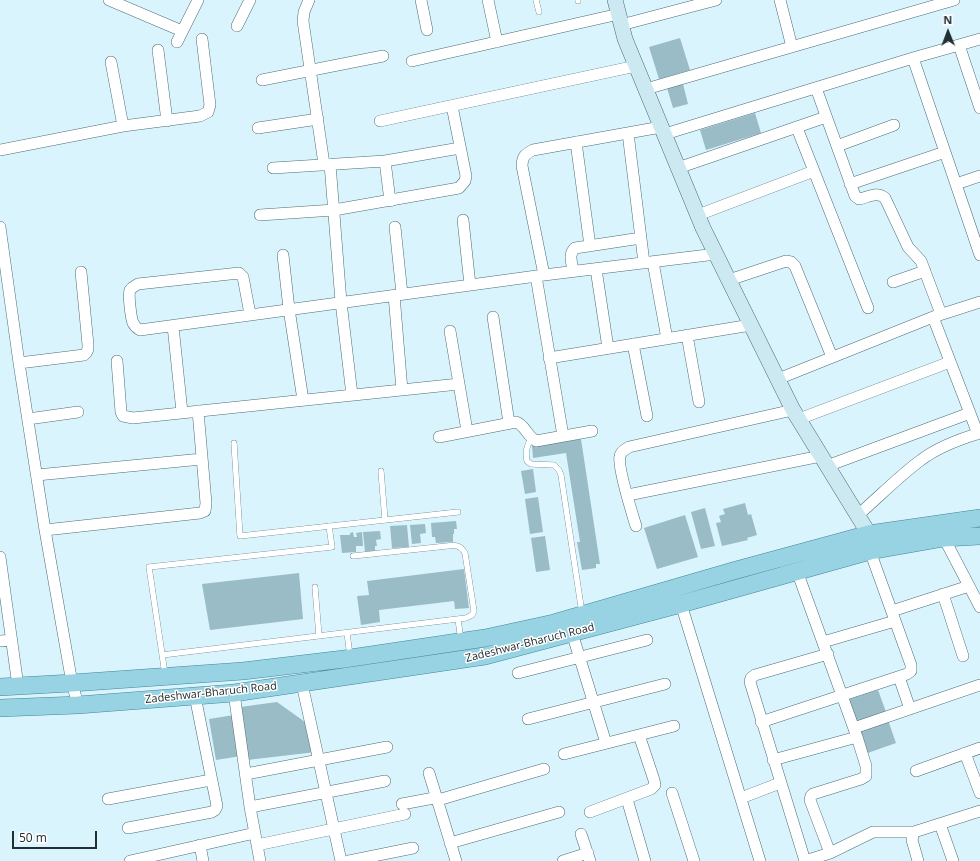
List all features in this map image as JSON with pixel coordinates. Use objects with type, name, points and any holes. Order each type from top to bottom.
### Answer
[{"type":"main road","points":[[619,13],[625,39],[678,168],[716,254],[796,415],[869,534],[873,550]]},
{"type":"main road","name":"Zadeshwar-Bharuch Road","points":[[0,687],[72,684],[243,670],[350,658],[485,638],[554,623],[726,573],[869,534],[980,518]]},
{"type":"main road","name":"Zadeshwar-Bharuch Road","points":[[0,708],[78,705],[234,693],[485,656],[681,604],[873,550],[944,538],[980,536]]},
{"type":"street","points":[[109,0],[130,4],[182,31]]},
{"type":"street","points":[[177,42],[198,0]]},
{"type":"street","points":[[237,26],[250,0]]},
{"type":"street","points":[[309,0],[304,12],[303,21],[334,210],[340,302],[352,395]]},
{"type":"street","points":[[421,0],[428,30]]},
{"type":"street","points":[[488,0],[497,42]]},
{"type":"street","points":[[412,61],[619,13],[714,0]]},
{"type":"street","points":[[780,0],[792,47]]},
{"type":"street","points":[[646,89],[954,0]]},
{"type":"street","points":[[0,150],[123,126],[200,116],[208,112],[210,105],[202,39]]},
{"type":"street","points":[[563,436],[549,358],[540,275],[522,166],[522,160],[525,154],[533,150],[628,133],[663,131],[816,88],[980,39]]},
{"type":"street","points":[[959,45],[980,108]]},
{"type":"street","points":[[158,50],[167,121]]},
{"type":"street","points":[[262,80],[383,56]]},
{"type":"street","points":[[914,58],[980,255]]},
{"type":"street","points":[[111,62],[123,126]]},
{"type":"street","points":[[380,121],[636,66]]},
{"type":"street","points":[[816,88],[855,196],[859,199],[881,194],[885,198],[908,247],[921,260],[950,362],[979,433],[963,438],[921,459],[858,515]]},
{"type":"street","points":[[260,215],[334,210],[460,188],[463,185],[466,176],[452,106]]},
{"type":"street","points":[[678,168],[826,117]]},
{"type":"street","points":[[258,128],[318,119]]},
{"type":"street","points":[[837,146],[894,125]]},
{"type":"street","points":[[797,128],[868,308]]},
{"type":"street","points":[[628,133],[641,238],[667,338]]},
{"type":"street","points":[[576,142],[590,246]]},
{"type":"street","points":[[273,168],[385,161],[460,148]]},
{"type":"street","points":[[850,184],[945,152]]},
{"type":"street","points":[[385,161],[390,201]]},
{"type":"street","points":[[698,215],[814,171]]},
{"type":"street","points":[[956,184],[980,176]]},
{"type":"street","points":[[463,220],[470,285]]},
{"type":"street","points":[[0,227],[45,530],[72,684],[78,705]]},
{"type":"street","points":[[395,227],[402,390]]},
{"type":"street","points":[[573,271],[571,256],[572,251],[575,248],[641,238]]},
{"type":"street","points":[[250,314],[243,277],[239,273],[138,284],[133,286],[130,290],[133,323],[136,328],[140,330],[540,275],[716,254]]},
{"type":"street","points":[[283,255],[289,309],[303,400]]},
{"type":"street","points":[[729,280],[786,261],[791,262],[795,266],[832,357]]},
{"type":"street","points":[[596,269],[608,348]]},
{"type":"street","points":[[893,282],[925,271]]},
{"type":"street","points":[[19,363],[84,356],[87,354],[88,344],[81,272]]},
{"type":"street","points":[[778,379],[937,316],[980,302]]},
{"type":"street","points":[[492,317],[509,423]]},
{"type":"street","points":[[549,358],[751,324]]},
{"type":"street","points":[[173,326],[182,412]]},
{"type":"street","points":[[450,331],[467,431]]},
{"type":"street","points":[[688,335],[700,402]]},
{"type":"street","points":[[633,344],[647,416]]},
{"type":"street","points":[[117,361],[121,412],[123,416],[133,418],[458,384]]},
{"type":"street","points":[[636,526],[619,457],[621,452],[628,447],[796,415],[950,362]]},
{"type":"street","points":[[45,530],[200,513],[204,511],[206,503],[198,411]]},
{"type":"street","points":[[28,419],[78,412]]},
{"type":"street","points":[[628,495],[824,461],[970,413]]},
{"type":"street","points":[[439,437],[516,422],[519,423],[531,438],[536,441],[592,431]]},
{"type":"street","points":[[37,475],[202,459]]},
{"type":"street","points":[[944,538],[973,589],[980,607]]},
{"type":"street","points":[[761,722],[907,674],[911,671],[911,665],[893,616],[873,550]]},
{"type":"street","points":[[0,557],[2,588],[12,640],[18,686]]},
{"type":"street","points":[[797,571],[856,732],[866,766],[866,776],[862,779],[813,794],[811,796],[810,800],[830,853]]},
{"type":"street","points":[[823,642],[893,616],[943,594],[973,589]]},
{"type":"street","points":[[943,594],[964,656]]},
{"type":"street","points":[[681,604],[760,861]]},
{"type":"street","points":[[572,633],[606,743]]},
{"type":"street","points":[[0,641],[12,640]]},
{"type":"street","points":[[518,673],[647,640]]},
{"type":"street","points":[[828,654],[755,675],[751,678],[750,682],[780,783],[810,860],[830,853],[873,832],[914,832],[980,810]]},
{"type":"street","points":[[898,676],[910,709]]},
{"type":"street","points":[[302,684],[341,861]]},
{"type":"street","points":[[528,720],[665,684]]},
{"type":"street","points":[[773,760],[856,732],[910,709],[980,685]]},
{"type":"street","points":[[234,693],[250,807],[260,861]]},
{"type":"street","points":[[128,828],[212,812],[215,810],[217,806],[196,696]]},
{"type":"street","points":[[564,754],[674,726]]},
{"type":"street","points":[[590,812],[627,799],[651,789],[655,785],[639,735]]},
{"type":"street","points":[[246,774],[388,747]]},
{"type":"street","points":[[916,771],[980,748]]},
{"type":"street","points":[[965,753],[980,793]]},
{"type":"street","points":[[257,845],[334,829],[404,809],[434,798],[438,800],[544,769]]},
{"type":"street","points":[[429,772],[456,861]]},
{"type":"street","points":[[108,799],[211,780]]},
{"type":"street","points":[[250,807],[326,794],[385,781]]},
{"type":"street","points":[[741,798],[780,783]]},
{"type":"street","points":[[672,793],[694,861]]},
{"type":"street","points":[[627,799],[645,861]]},
{"type":"street","points":[[450,843],[559,812]]},
{"type":"street","points":[[940,824],[953,861]]},
{"type":"street","points":[[914,832],[912,840],[918,861]]},
{"type":"street","points":[[130,861],[143,860],[200,845],[255,833]]},
{"type":"street","points":[[564,861],[589,857],[581,834]]},
{"type":"street","points":[[200,845],[203,861]]},
{"type":"street","points":[[349,861],[413,848]]},
{"type":"lane","points":[[536,0],[539,12]]},
{"type":"lane","points":[[531,438],[527,448],[527,461],[532,464],[554,465],[559,470],[561,475],[583,615]]},
{"type":"lane","points":[[234,443],[240,536],[458,512]]},
{"type":"lane","points":[[381,471],[385,520]]},
{"type":"lane","points":[[165,677],[149,568],[332,547],[329,526]]},
{"type":"lane","points":[[162,656],[466,618],[472,615],[474,610],[465,553],[459,546],[353,556]]},
{"type":"lane","points":[[315,587],[318,636]]},
{"type":"lane","points":[[458,619],[461,642]]},
{"type":"lane","points":[[347,633],[350,658]]},
{"type":"building","points":[[680,38],[690,70],[659,79],[649,47]]},
{"type":"building","points":[[683,84],[688,104],[673,108],[667,88]]},
{"type":"building","points":[[755,113],[761,133],[706,150],[700,130]]},
{"type":"building","points":[[581,439],[600,564],[596,564],[596,568],[582,570],[577,542],[580,542],[566,453],[533,458],[532,446]]},
{"type":"building","points":[[533,469],[536,492],[525,494],[521,471]]},
{"type":"building","points":[[538,497],[543,532],[530,534],[525,499]]},
{"type":"building","points":[[745,503],[748,515],[751,514],[757,535],[747,538],[748,540],[722,546],[716,523],[721,522],[719,516],[725,514],[723,509]]},
{"type":"building","points":[[705,508],[715,546],[701,549],[691,512]]},
{"type":"building","points":[[685,515],[698,557],[657,569],[644,528]]},
{"type":"building","points":[[456,521],[457,529],[454,529],[453,542],[436,543],[435,537],[432,537],[431,523]]},
{"type":"building","points":[[425,524],[426,533],[420,534],[421,543],[412,544],[410,525]]},
{"type":"building","points":[[407,525],[409,547],[392,548],[390,526]]},
{"type":"building","points":[[380,531],[381,539],[376,540],[377,546],[375,546],[375,551],[365,552],[363,532]]},
{"type":"building","points":[[353,532],[354,537],[357,537],[356,533],[362,532],[363,546],[356,546],[356,552],[342,553],[340,535],[350,535],[350,533]]},
{"type":"building","points":[[545,536],[550,570],[536,572],[531,538]]},
{"type":"building","points":[[464,569],[469,608],[455,609],[454,601],[379,610],[380,622],[361,625],[357,596],[369,595],[367,581]]},
{"type":"building","points":[[299,573],[303,619],[210,630],[202,584]]},
{"type":"building","points":[[878,690],[886,712],[855,723],[847,700]]},
{"type":"building","points":[[277,702],[305,722],[316,752],[247,760],[240,707]]},
{"type":"building","points":[[234,715],[241,756],[216,760],[209,719]]},
{"type":"building","points":[[888,720],[896,743],[865,754],[857,731]]}]
